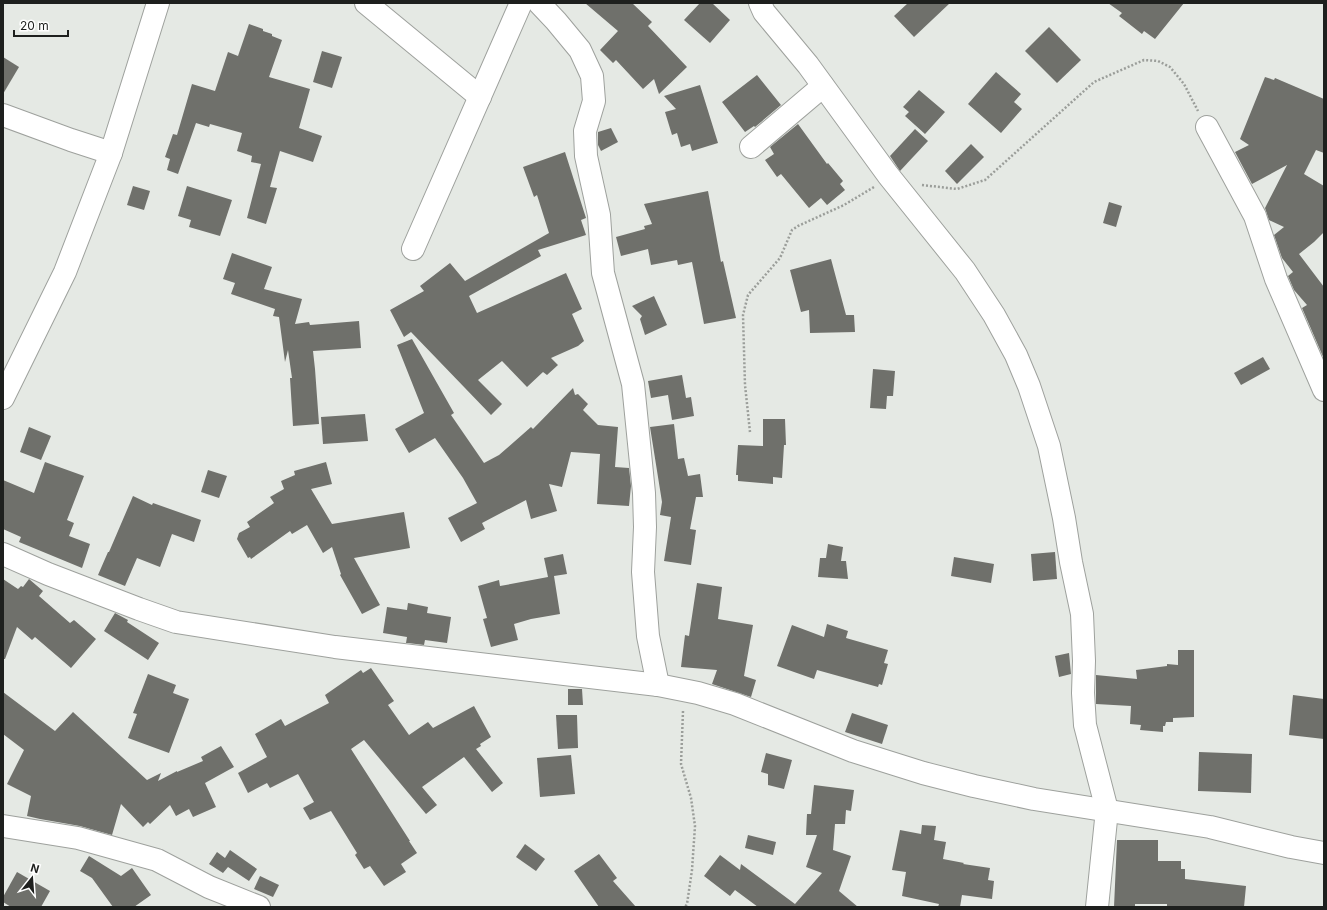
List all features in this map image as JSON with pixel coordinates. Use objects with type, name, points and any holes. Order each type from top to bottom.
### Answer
[{"type":"street","points":[[4,396],[65,272],[111,153],[158,3]]},
{"type":"street","points":[[366,3],[480,97]]},
{"type":"street","points":[[413,249],[522,3]]},
{"type":"street","points":[[539,3],[580,50],[592,76],[594,101],[585,131],[586,156],[599,215],[603,273],[633,384],[644,500],[645,527],[643,572],[648,636],[658,685]]},
{"type":"street","points":[[760,3],[764,12],[824,86],[891,179],[965,271],[994,315],[1016,355],[1029,386],[1049,446],[1082,614],[1084,661],[1083,693],[1086,725],[1107,810],[1097,907]]},
{"type":"street","points":[[751,147],[824,86]]},
{"type":"street","points":[[3,115],[111,153]]},
{"type":"street","points":[[1207,127],[1255,216],[1276,279],[1324,390]]},
{"type":"street","points":[[3,554],[48,574],[176,622],[335,647],[658,685],[683,690],[735,704],[853,751],[923,773],[974,786],[1034,799],[1210,827],[1291,847],[1324,853]]},
{"type":"street","points":[[3,826],[78,838],[157,860],[209,887],[259,907]]},
{"type":"path","points":[[750,432],[745,385],[743,315],[748,295],[780,258],[792,230],[844,205],[891,179],[957,189],[985,180],[1094,82],[1144,60],[1158,61],[1170,67],[1184,84],[1207,127]]},
{"type":"path","points":[[683,690],[681,764],[691,798],[695,826],[692,870],[687,904],[685,907]]},
{"type":"building","points":[[585,3],[632,3],[652,22],[648,26],[687,67],[659,94],[654,79],[643,89],[616,60],[613,63],[600,50],[618,31]]},
{"type":"building","points":[[700,3],[712,3],[730,20],[710,43],[684,20]]},
{"type":"building","points":[[908,3],[950,3],[914,37],[894,16]]},
{"type":"building","points":[[1108,3],[1184,3],[1155,39],[1144,31],[1142,34],[1119,16],[1122,13]]},
{"type":"building","points":[[249,24],[263,29],[263,31],[282,40],[269,77],[310,89],[299,128],[322,136],[313,162],[280,151],[270,187],[277,188],[266,224],[247,218],[261,164],[251,162],[252,156],[237,151],[242,133],[210,124],[209,127],[196,123],[178,174],[167,170],[170,159],[165,157],[173,134],[177,135],[192,84],[215,91],[228,52],[238,56]]},
{"type":"building","points":[[1049,27],[1081,60],[1057,83],[1025,51]]},
{"type":"building","points":[[322,51],[342,57],[332,88],[313,82]]},
{"type":"building","points":[[3,57],[19,67],[3,94]]},
{"type":"building","points":[[996,72],[1021,94],[1014,102],[1022,109],[1001,133],[968,104]]},
{"type":"building","points":[[757,75],[781,105],[755,127],[754,126],[745,132],[722,102]]},
{"type":"building","points":[[1265,77],[1274,80],[1275,78],[1324,99],[1324,153],[1316,150],[1304,174],[1324,186],[1324,232],[1299,254],[1324,287],[1324,359],[1302,308],[1307,305],[1294,290],[1288,276],[1293,272],[1282,258],[1274,235],[1284,227],[1269,220],[1265,208],[1287,165],[1252,184],[1235,152],[1249,145],[1240,139]]},
{"type":"building","points":[[700,85],[718,143],[692,151],[690,144],[681,147],[677,133],[672,135],[665,112],[676,109],[664,96]]},
{"type":"building","points":[[919,90],[945,112],[925,134],[905,116],[909,112],[903,107]]},
{"type":"building","points":[[798,124],[827,164],[828,163],[843,181],[840,184],[845,190],[827,205],[821,198],[809,208],[781,174],[777,177],[765,160],[774,154],[770,147]]},
{"type":"building","points":[[611,128],[618,142],[601,151],[598,145],[598,132]]},
{"type":"building","points":[[915,129],[928,141],[900,171],[890,156]]},
{"type":"building","points":[[971,144],[984,157],[957,184],[945,171]]},
{"type":"building","points":[[565,152],[586,218],[581,220],[586,235],[538,250],[541,256],[469,296],[477,313],[566,273],[582,309],[572,314],[584,341],[578,346],[551,358],[558,365],[547,375],[543,372],[527,387],[502,361],[478,380],[502,404],[491,415],[411,332],[404,337],[390,310],[424,291],[420,286],[450,263],[465,281],[549,233],[537,195],[534,197],[523,167]]},
{"type":"building","points":[[133,186],[150,191],[144,210],[127,205]]},
{"type":"building","points":[[187,186],[232,200],[220,236],[189,227],[191,220],[178,216]]},
{"type":"building","points":[[708,191],[721,262],[723,261],[736,318],[704,324],[692,262],[678,265],[677,260],[651,265],[648,249],[621,256],[616,237],[645,229],[644,226],[652,224],[644,204]]},
{"type":"building","points":[[1109,202],[1122,206],[1116,227],[1103,223]]},
{"type":"building","points":[[232,253],[272,267],[264,289],[302,299],[295,324],[309,322],[310,325],[359,321],[361,348],[313,351],[319,424],[293,426],[290,378],[292,378],[288,350],[285,362],[279,317],[273,316],[275,309],[231,294],[235,283],[223,279]]},
{"type":"building","points":[[831,259],[846,315],[854,315],[855,332],[810,333],[809,310],[801,312],[790,270]]},
{"type":"building","points":[[654,296],[667,325],[645,335],[640,319],[642,316],[632,306]]},
{"type":"building","points":[[412,339],[454,413],[451,415],[484,463],[499,455],[531,427],[533,429],[573,388],[575,395],[578,394],[588,404],[583,410],[598,425],[618,427],[615,467],[629,468],[631,486],[629,506],[597,504],[600,454],[571,452],[562,487],[549,484],[557,511],[531,519],[526,500],[482,523],[485,529],[461,542],[448,518],[477,503],[463,478],[435,438],[409,453],[395,429],[424,413],[397,345]]},
{"type":"building","points":[[1263,357],[1270,369],[1241,385],[1234,373]]},
{"type":"building","points":[[873,369],[895,371],[893,396],[887,396],[886,409],[870,408]]},
{"type":"building","points":[[682,375],[686,398],[691,397],[694,416],[672,420],[668,395],[651,398],[648,381]]},
{"type":"building","points":[[365,414],[368,441],[323,444],[321,417]]},
{"type":"building","points":[[763,419],[785,419],[786,445],[784,445],[782,478],[773,477],[773,484],[738,481],[738,475],[736,475],[738,445],[763,446]]},
{"type":"building","points":[[674,424],[678,459],[684,458],[688,476],[700,474],[703,497],[696,497],[690,529],[696,530],[691,565],[664,561],[671,517],[660,515],[662,502],[650,427]]},
{"type":"building","points":[[29,427],[51,436],[41,460],[20,452]]},
{"type":"building","points":[[45,462],[84,476],[67,520],[74,523],[69,536],[90,544],[82,568],[19,542],[21,537],[3,529],[3,480],[34,493]]},
{"type":"building","points":[[326,462],[332,484],[311,489],[332,524],[404,512],[410,548],[354,558],[380,605],[362,614],[340,575],[341,574],[332,547],[323,553],[307,525],[292,534],[290,531],[251,559],[250,557],[248,558],[237,539],[239,533],[250,527],[247,522],[274,503],[270,497],[284,489],[281,481],[295,475],[294,471]]},
{"type":"building","points":[[208,470],[227,476],[219,498],[201,492]]},
{"type":"building","points":[[133,496],[152,505],[153,503],[201,520],[194,542],[172,534],[160,567],[137,558],[125,586],[98,575]]},
{"type":"building","points":[[828,544],[843,547],[841,561],[846,561],[848,579],[818,577],[820,558],[826,558]]},
{"type":"building","points":[[1055,552],[1057,579],[1033,581],[1031,554]]},
{"type":"building","points":[[563,554],[567,574],[554,576],[560,614],[531,619],[514,624],[518,640],[491,647],[483,619],[487,618],[478,586],[499,580],[500,586],[548,577],[544,558]]},
{"type":"building","points":[[954,557],[994,564],[991,583],[951,576]]},
{"type":"building","points":[[3,579],[18,589],[21,586],[23,587],[29,579],[43,591],[39,596],[70,623],[74,620],[96,639],[71,668],[35,637],[32,640],[17,627],[5,659],[3,659]]},
{"type":"building","points":[[697,583],[722,587],[718,619],[753,625],[744,676],[756,680],[751,697],[712,684],[717,670],[681,667],[685,635],[689,636]]},
{"type":"building","points":[[408,603],[428,607],[427,613],[451,617],[447,643],[425,640],[424,645],[406,643],[407,637],[383,633],[387,607],[407,610]]},
{"type":"building","points":[[115,613],[128,620],[127,622],[159,643],[148,660],[104,631]]},
{"type":"building","points":[[827,624],[848,631],[846,638],[888,650],[884,663],[888,664],[882,685],[879,684],[878,687],[817,670],[814,679],[777,666],[792,625],[824,637]]},
{"type":"building","points":[[1178,650],[1194,650],[1194,717],[1173,718],[1173,722],[1166,722],[1165,726],[1163,726],[1163,732],[1140,730],[1141,725],[1130,724],[1131,706],[1096,704],[1096,675],[1137,679],[1136,670],[1167,666],[1167,664],[1178,665]]},
{"type":"building","points":[[1069,653],[1071,674],[1059,677],[1055,656]]},
{"type":"building","points":[[371,668],[394,701],[388,705],[409,735],[428,722],[433,728],[474,706],[491,737],[480,744],[481,746],[476,749],[503,783],[492,792],[464,757],[422,787],[437,805],[426,814],[364,740],[351,749],[417,853],[401,864],[406,872],[384,886],[370,866],[364,869],[355,855],[357,853],[331,811],[310,820],[303,808],[314,802],[298,774],[270,788],[267,783],[248,793],[238,773],[267,757],[255,734],[281,719],[285,726],[329,703],[325,695],[361,670],[363,673]]},
{"type":"building","points":[[148,674],[176,685],[173,693],[189,699],[169,753],[128,738],[137,714],[133,713]]},
{"type":"building","points":[[568,689],[582,689],[583,705],[568,705]]},
{"type":"building","points":[[3,692],[55,731],[73,712],[147,780],[161,773],[158,781],[177,771],[203,761],[201,757],[221,746],[234,767],[205,783],[216,807],[193,817],[189,809],[176,816],[170,805],[150,824],[148,822],[143,827],[121,804],[112,835],[80,826],[27,816],[31,796],[7,784],[24,750],[3,734]]},
{"type":"building","points":[[1293,695],[1324,699],[1324,739],[1289,735]]},
{"type":"building","points":[[852,713],[888,725],[882,744],[845,732]]},
{"type":"building","points":[[556,715],[577,715],[578,748],[558,749]]},
{"type":"building","points":[[1199,752],[1252,754],[1251,793],[1198,791]]},
{"type":"building","points":[[766,753],[792,760],[784,789],[768,785],[768,774],[761,772]]},
{"type":"building","points":[[571,755],[575,794],[540,797],[537,758]]},
{"type":"building","points":[[814,785],[854,790],[851,811],[846,810],[845,824],[835,824],[833,850],[851,856],[839,891],[858,907],[758,907],[735,890],[730,896],[704,876],[720,855],[740,870],[741,864],[795,904],[822,873],[806,867],[817,835],[806,835],[807,814],[811,814]]},
{"type":"building","points":[[922,825],[936,826],[934,840],[946,842],[943,859],[990,868],[988,880],[994,881],[992,899],[962,895],[960,907],[938,907],[939,904],[902,896],[906,872],[892,870],[900,830],[921,834]]},
{"type":"building","points":[[748,835],[776,842],[773,855],[745,848]]},
{"type":"building","points":[[1117,840],[1158,840],[1158,861],[1181,861],[1181,869],[1185,869],[1185,879],[1246,886],[1244,907],[1167,907],[1167,904],[1135,904],[1135,907],[1114,907]]},
{"type":"building","points":[[525,844],[545,859],[536,871],[516,857]]},
{"type":"building","points":[[230,850],[257,869],[249,881],[228,867],[223,873],[209,864],[217,852],[225,858]]},
{"type":"building","points":[[599,854],[617,878],[613,881],[636,907],[599,907],[574,871]]},
{"type":"building","points":[[89,856],[121,876],[132,868],[151,895],[134,907],[113,907],[92,878],[80,871]]},
{"type":"building","points":[[17,872],[50,891],[41,907],[11,907],[3,902],[3,897]]},
{"type":"building","points":[[260,876],[279,885],[273,897],[254,889]]}]
